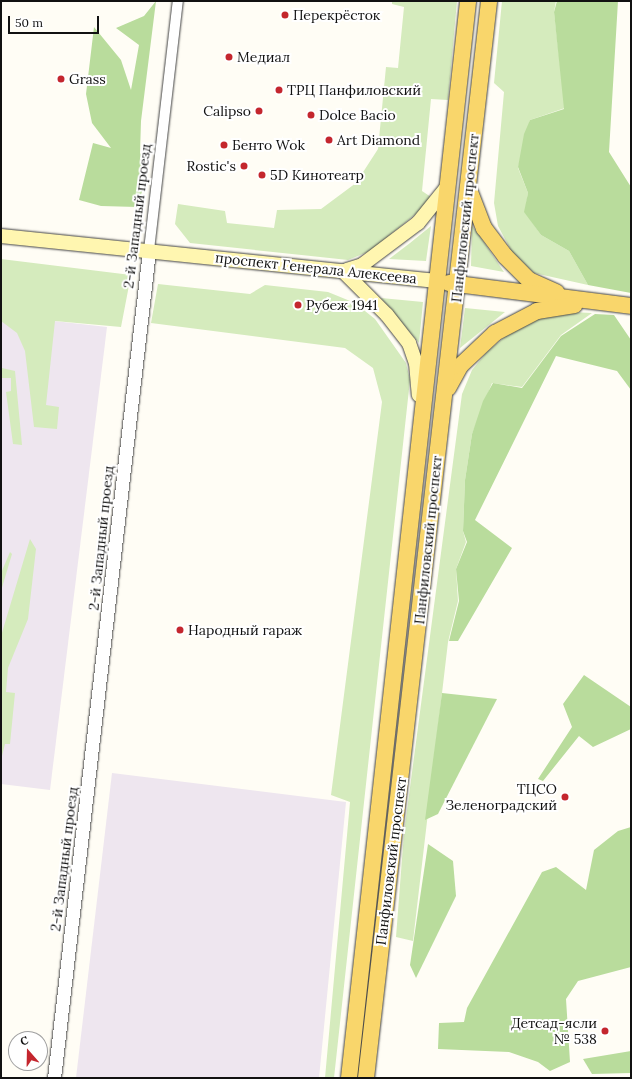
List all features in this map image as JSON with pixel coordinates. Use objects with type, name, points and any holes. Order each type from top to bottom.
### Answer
[{"type":"main road","name":"Панфиловский проспект","points":[[349,1078],[468,1]]},
{"type":"main road","name":"Панфиловский проспект","points":[[366,1078],[443,396],[469,188],[489,1]]},
{"type":"main road","points":[[418,452],[420,386],[409,343],[387,315],[343,272],[362,265],[418,222],[447,187]]},
{"type":"main road","points":[[469,188],[484,228],[529,280],[594,302]]},
{"type":"main road","name":"проспект Генерала Алексеева","points":[[1,236],[149,250],[437,281],[631,306]]},
{"type":"main road","points":[[443,396],[460,366],[495,333],[537,311],[594,302]]},
{"type":"street","name":"2-й Западный проезд","points":[[54,1078],[178,1]]},
{"type":"shaded area","points":[[1,315],[107,327],[50,790],[1,784]]},
{"type":"shaded area","points":[[112,773],[346,802],[319,1078],[76,1078]]},
{"type":"green space","points":[[156,1],[141,121],[140,153],[146,165],[146,179],[137,207],[101,206],[79,200],[93,143],[111,148],[92,123],[86,94],[94,27],[121,60],[131,90],[139,45],[116,28],[144,16]]},
{"type":"green space","points":[[392,1],[457,1],[448,100],[431,99],[422,191],[434,199],[370,251],[348,260],[190,243],[175,224],[178,204],[225,211],[227,223],[274,228],[277,210],[321,209],[356,183],[378,149],[386,67],[398,68],[404,7],[392,4]]},
{"type":"green space","points":[[502,1],[556,1],[554,12],[565,108],[530,120],[518,168],[528,193],[525,212],[541,235],[569,251],[588,285],[534,273],[512,252],[498,226],[494,203],[504,92],[494,83]]},
{"type":"green space","points":[[557,1],[618,1],[609,152],[631,187],[631,293],[588,285],[569,251],[541,235],[524,212],[528,193],[518,167],[524,134],[530,120],[564,109],[554,12]]},
{"type":"green space","points":[[431,226],[426,261],[389,259],[410,243]]},
{"type":"green space","points":[[472,226],[477,232],[504,272],[471,266]]},
{"type":"green space","points":[[1,259],[131,275],[121,327],[55,321],[46,405],[59,407],[57,429],[34,427],[25,351],[17,333],[1,321]]},
{"type":"green space","points":[[158,284],[250,294],[265,285],[328,292],[355,303],[375,319],[406,363],[410,380],[334,1078],[325,1078],[350,802],[331,795],[382,402],[373,368],[345,348],[151,323]]},
{"type":"green space","points":[[381,298],[423,302],[419,343]]},
{"type":"green space","points":[[465,308],[505,312],[460,348]]},
{"type":"green space","points":[[549,311],[592,313],[561,335],[522,387],[492,383],[472,434],[465,480],[463,531],[466,542],[456,569],[458,601],[448,642],[413,941],[396,937],[404,833],[462,394],[472,370],[487,352],[519,325]]},
{"type":"green space","points":[[595,314],[614,315],[631,340],[631,390],[617,371],[556,356],[475,520],[512,548],[458,641],[449,641],[459,601],[456,569],[467,542],[463,531],[465,480],[472,434],[483,401],[493,383],[522,388],[561,336]]},
{"type":"green space","points":[[2,368],[15,371],[22,445],[13,444],[6,392],[11,391],[11,378],[1,378]]},
{"type":"green space","points":[[30,539],[36,549],[28,619],[8,668],[6,692],[15,693],[10,744],[5,744],[1,760],[1,636]]},
{"type":"green space","points":[[10,552],[12,554],[1,591],[1,573]]},
{"type":"green space","points":[[584,675],[631,707],[631,729],[593,747],[579,736],[543,781],[538,779],[572,727],[563,704]]},
{"type":"green space","points":[[442,693],[497,699],[438,814],[425,820]]},
{"type":"green space","points":[[631,827],[631,967],[578,981],[566,999],[570,1062],[550,1071],[538,1062],[509,1052],[438,1049],[439,1023],[464,1022],[467,1008],[542,872],[556,867],[586,890],[594,850],[618,831]]},
{"type":"green space","points":[[428,844],[453,861],[456,896],[416,978],[410,965]]},
{"type":"green space","points":[[631,1051],[631,1073],[592,1074],[583,1059]]},
{"type":"place","name":"Перекрёсток","points":[[285,15]]},
{"type":"place","name":"Медиал","points":[[229,57]]},
{"type":"place","name":"Grass","points":[[61,79]]},
{"type":"place","name":"ТРЦ Панфиловский","points":[[279,90]]},
{"type":"place","name":"Calipso","points":[[259,111]]},
{"type":"place","name":"Dolce Bacio","points":[[311,115]]},
{"type":"place","name":"Art Diamond","points":[[329,140]]},
{"type":"place","name":"Бенто Wok","points":[[224,145]]},
{"type":"place","name":"Rostic's","points":[[244,166]]},
{"type":"place","name":"5D Кинотеатр","points":[[262,175]]},
{"type":"place","name":"Рубеж 1941","points":[[298,305]]},
{"type":"place","name":"Народный гараж","points":[[180,630]]},
{"type":"place","name":"ТЦСО Зеленоградский","points":[[565,797]]},
{"type":"place","name":"Детсад-ясли № 538","points":[[605,1031]]}]
